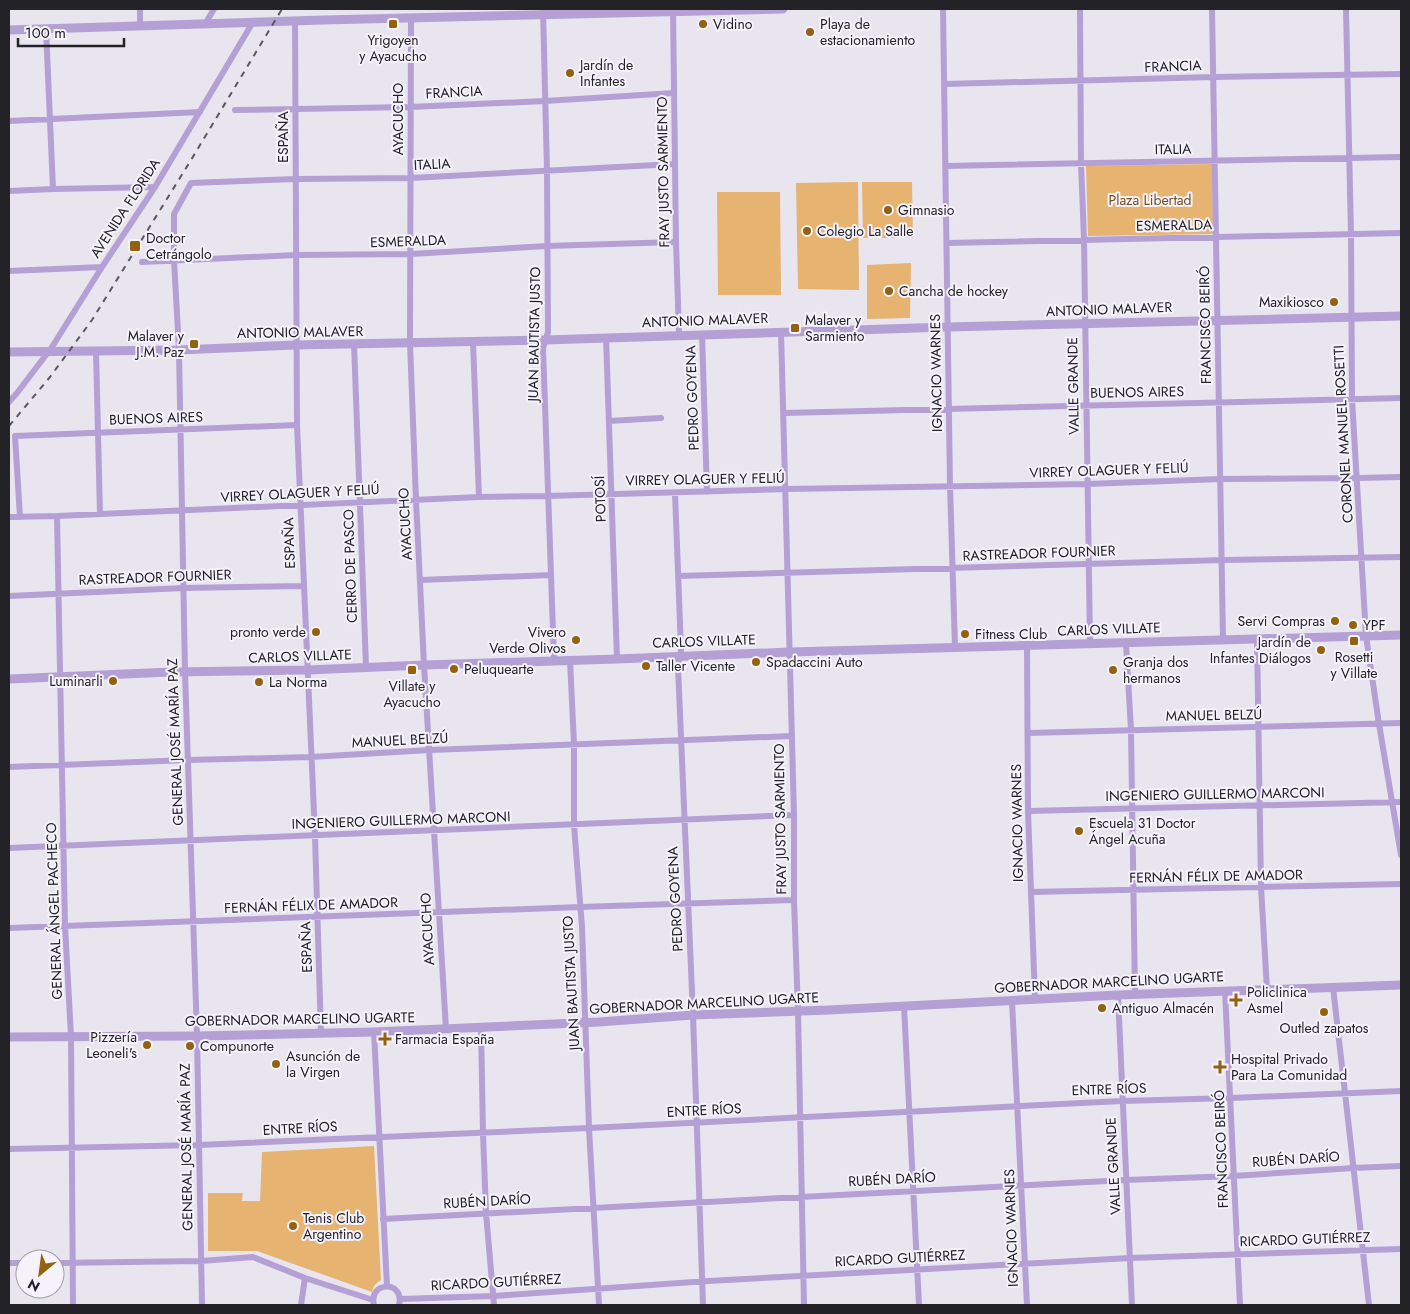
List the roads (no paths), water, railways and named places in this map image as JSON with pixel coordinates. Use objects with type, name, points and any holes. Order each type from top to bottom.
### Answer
[{"type":"street","points":[[140,9],[140,26]]},
{"type":"street","points":[[205,24],[214,9]]},
{"type":"street","points":[[9,30],[410,18],[543,12],[783,9]]},
{"type":"street","name":"IGNACIO WARNES","points":[[943,9],[948,243],[950,486],[955,647]]},
{"type":"street","name":"VALLE GRANDE","points":[[1080,9],[1090,644]]},
{"type":"street","name":"FRANCISCO BEIRÓ","points":[[1212,9],[1223,640]]},
{"type":"street","name":"CORONEL MANUEL ROSETTI","points":[[1346,9],[1351,235],[1352,399],[1366,636],[1401,854]]},
{"type":"street","name":"FRAY JUSTO SARMIENTO","points":[[673,10],[679,335]]},
{"type":"street","name":"JUAN BAUTISTA JUSTO","points":[[543,12],[548,246],[548,332],[543,348],[554,660]]},
{"type":"street","name":"AYACUCHO","points":[[410,18],[410,343],[424,664],[446,1029]]},
{"type":"street","name":"ESPAÑA","points":[[295,20],[297,425],[315,836],[321,1034]]},
{"type":"street","name":"AVENIDA FLORIDA","points":[[9,402],[49,351],[154,187],[253,22]]},
{"type":"street","points":[[46,29],[53,188]]},
{"type":"street","name":"FRANCIA","points":[[945,84],[1401,74]]},
{"type":"street","name":"FRANCIA","points":[[235,110],[410,107],[674,93]]},
{"type":"street","points":[[9,121],[200,112]]},
{"type":"street","name":"ITALIA","points":[[946,166],[1401,157]]},
{"type":"street","name":"ITALIA","points":[[191,183],[296,179],[410,178],[675,164]]},
{"type":"street","name":"GENERAL JOSÉ MARÍA PAZ","points":[[191,183],[174,214],[174,260],[197,1036],[202,1305]]},
{"type":"street","points":[[9,191],[53,188],[154,187]]},
{"type":"street","name":"ESMERALDA","points":[[948,243],[1401,233]]},
{"type":"street","name":"ESMERALDA","points":[[142,262],[296,255],[411,254],[548,246],[676,242]]},
{"type":"street","points":[[9,270],[102,267]]},
{"type":"street","name":"ANTONIO MALAVER","points":[[9,352],[178,350],[296,345],[473,342],[948,327],[1401,316]]},
{"type":"street","name":"FRAY JUSTO SARMIENTO","points":[[781,332],[794,815],[794,900],[804,1305]]},
{"type":"street","name":"PEDRO GOYENA","points":[[702,334],[707,492]]},
{"type":"street","name":"POTOSÍ","points":[[606,337],[617,659]]},
{"type":"street","points":[[473,342],[479,497]]},
{"type":"street","name":"CERRO DE PASCO","points":[[354,344],[366,667]]},
{"type":"street","points":[[96,351],[100,514]]},
{"type":"street","name":"BUENOS AIRES","points":[[784,413],[1401,398]]},
{"type":"street","points":[[609,421],[661,418]]},
{"type":"street","name":"BUENOS AIRES","points":[[20,517],[15,436],[297,425]]},
{"type":"street","name":"VIRREY OLAGUER Y FELIÚ","points":[[9,517],[479,497],[1401,476]]},
{"type":"street","name":"PEDRO GOYENA","points":[[675,493],[681,650],[678,667],[680,740],[693,1015],[703,1305]]},
{"type":"street","name":"GENERAL ÁNGEL PACHECO","points":[[57,516],[65,926],[71,1036],[72,1305]]},
{"type":"street","name":"RASTREADOR FOURNIER","points":[[678,576],[1222,560],[1401,557]]},
{"type":"street","points":[[420,580],[551,575]]},
{"type":"street","name":"RASTREADOR FOURNIER","points":[[9,596],[184,588],[303,586]]},
{"type":"street","name":"CARLOS VILLATE","points":[[9,679],[790,652],[1401,635]]},
{"type":"street","points":[[1256,639],[1262,887],[1267,990]]},
{"type":"street","points":[[1126,642],[1130,730],[1135,994]]},
{"type":"street","name":"IGNACIO WARNES","points":[[1027,645],[1028,811],[1036,999]]},
{"type":"street","name":"JUAN BAUTISTA JUSTO","points":[[570,660],[574,744],[574,825],[586,1022],[589,1128],[599,1305]]},
{"type":"street","name":"MANUEL BELZÚ","points":[[1028,732],[1401,724]]},
{"type":"street","name":"MANUEL BELZÚ","points":[[9,767],[311,757],[430,750],[792,736]]},
{"type":"street","name":"INGENIERO GUILLERMO MARCONI","points":[[1028,811],[1401,802]]},
{"type":"street","name":"INGENIERO GUILLERMO MARCONI","points":[[9,848],[794,815]]},
{"type":"street","name":"FERNÁN FÉLIX DE AMADOR","points":[[1031,892],[1401,884]]},
{"type":"street","name":"FERNÁN FÉLIX DE AMADOR","points":[[9,928],[794,900]]},
{"type":"street","name":"GOBERNADOR MARCELINO UGARTE","points":[[9,1037],[321,1034],[1135,994],[1401,985]]},
{"type":"street","points":[[1333,987],[1369,1305]]},
{"type":"street","name":"FRANCISCO BEIRÓ","points":[[1225,991],[1240,1305]]},
{"type":"street","name":"VALLE GRANDE","points":[[1118,995],[1132,1305]]},
{"type":"street","name":"IGNACIO WARNES","points":[[1012,1000],[1027,1305]]},
{"type":"street","points":[[904,1006],[919,1305]]},
{"type":"street","points":[[481,1027],[486,1213],[494,1305]]},
{"type":"street","points":[[374,1032],[387,1286]]},
{"type":"street","name":"ENTRE RÍOS","points":[[9,1149],[199,1145],[800,1118],[1122,1101],[1401,1091]]},
{"type":"street","name":"RUBÉN DARÍO","points":[[383,1219],[1401,1166]]},
{"type":"street","name":"RICARDO GUTIÉRREZ","points":[[400,1302],[702,1281],[1130,1258],[1401,1248]]},
{"type":"street","points":[[65,1263],[201,1261],[253,1257],[373,1303],[376,1292],[382,1287],[391,1287],[397,1292],[400,1302]]},
{"type":"street","points":[[301,1305],[305,1278]]},
{"type":"railway","points":[[9,426],[50,377],[92,320],[282,9]]},
{"type":"place","name":"Yrigoyen y Ayacucho","points":[[393,24]]},
{"type":"place","name":"Vidino","points":[[703,24]]},
{"type":"place","name":"Playa de estacionamiento","points":[[810,32]]},
{"type":"place","name":"Jardín de Infantes","points":[[570,73]]},
{"type":"place","name":"Gimnasio","points":[[888,210]]},
{"type":"place","name":"Colegio La Salle","points":[[807,231]]},
{"type":"place","name":"Doctor Cetrángolo","points":[[135,246]]},
{"type":"place","name":"Cancha de hockey","points":[[889,291]]},
{"type":"place","name":"Maxikiosco","points":[[1334,302]]},
{"type":"place","name":"Malaver y Sarmiento","points":[[795,328]]},
{"type":"place","name":"Malaver y J.M. Paz","points":[[194,344]]},
{"type":"place","name":"Servi Compras","points":[[1335,621]]},
{"type":"place","name":"YPF","points":[[1353,625]]},
{"type":"place","name":"pronto verde","points":[[316,632]]},
{"type":"place","name":"Fitness Club","points":[[965,634]]},
{"type":"place","name":"Vivero Verde Olivos","points":[[576,640]]},
{"type":"place","name":"Rosetti y Villate","points":[[1354,641]]},
{"type":"place","name":"Jardín de Infantes Diálogos","points":[[1321,650]]},
{"type":"place","name":"Spadaccini Auto","points":[[756,662]]},
{"type":"place","name":"Taller Vicente","points":[[646,666]]},
{"type":"place","name":"Peluquearte","points":[[454,669]]},
{"type":"place","name":"Villate y Ayacucho","points":[[412,670]]},
{"type":"place","name":"Granja dos hermanos","points":[[1113,670]]},
{"type":"place","name":"Luminarli","points":[[113,681]]},
{"type":"place","name":"La Norma","points":[[259,682]]},
{"type":"place","name":"Escuela 31 Doctor Ángel Acuña","points":[[1079,831]]},
{"type":"place","name":"Policlinica Asmel","points":[[1236,1000]]},
{"type":"place","name":"Antiguo Almacén","points":[[1102,1008]]},
{"type":"place","name":"Outled zapatos","points":[[1324,1012]]},
{"type":"place","name":"Farmacia España","points":[[385,1039]]},
{"type":"place","name":"Pizzería Leoneli's","points":[[147,1045]]},
{"type":"place","name":"Compunorte","points":[[190,1046]]},
{"type":"place","name":"Asunción de la Virgen","points":[[276,1064]]},
{"type":"place","name":"Hospital Privado Para La Comunidad","points":[[1220,1067]]},
{"type":"place","name":"Tenis Club Argentino","points":[[293,1226]]},
{"type":"park label","name":"Plaza Libertad","points":[[1150,200]]}]
